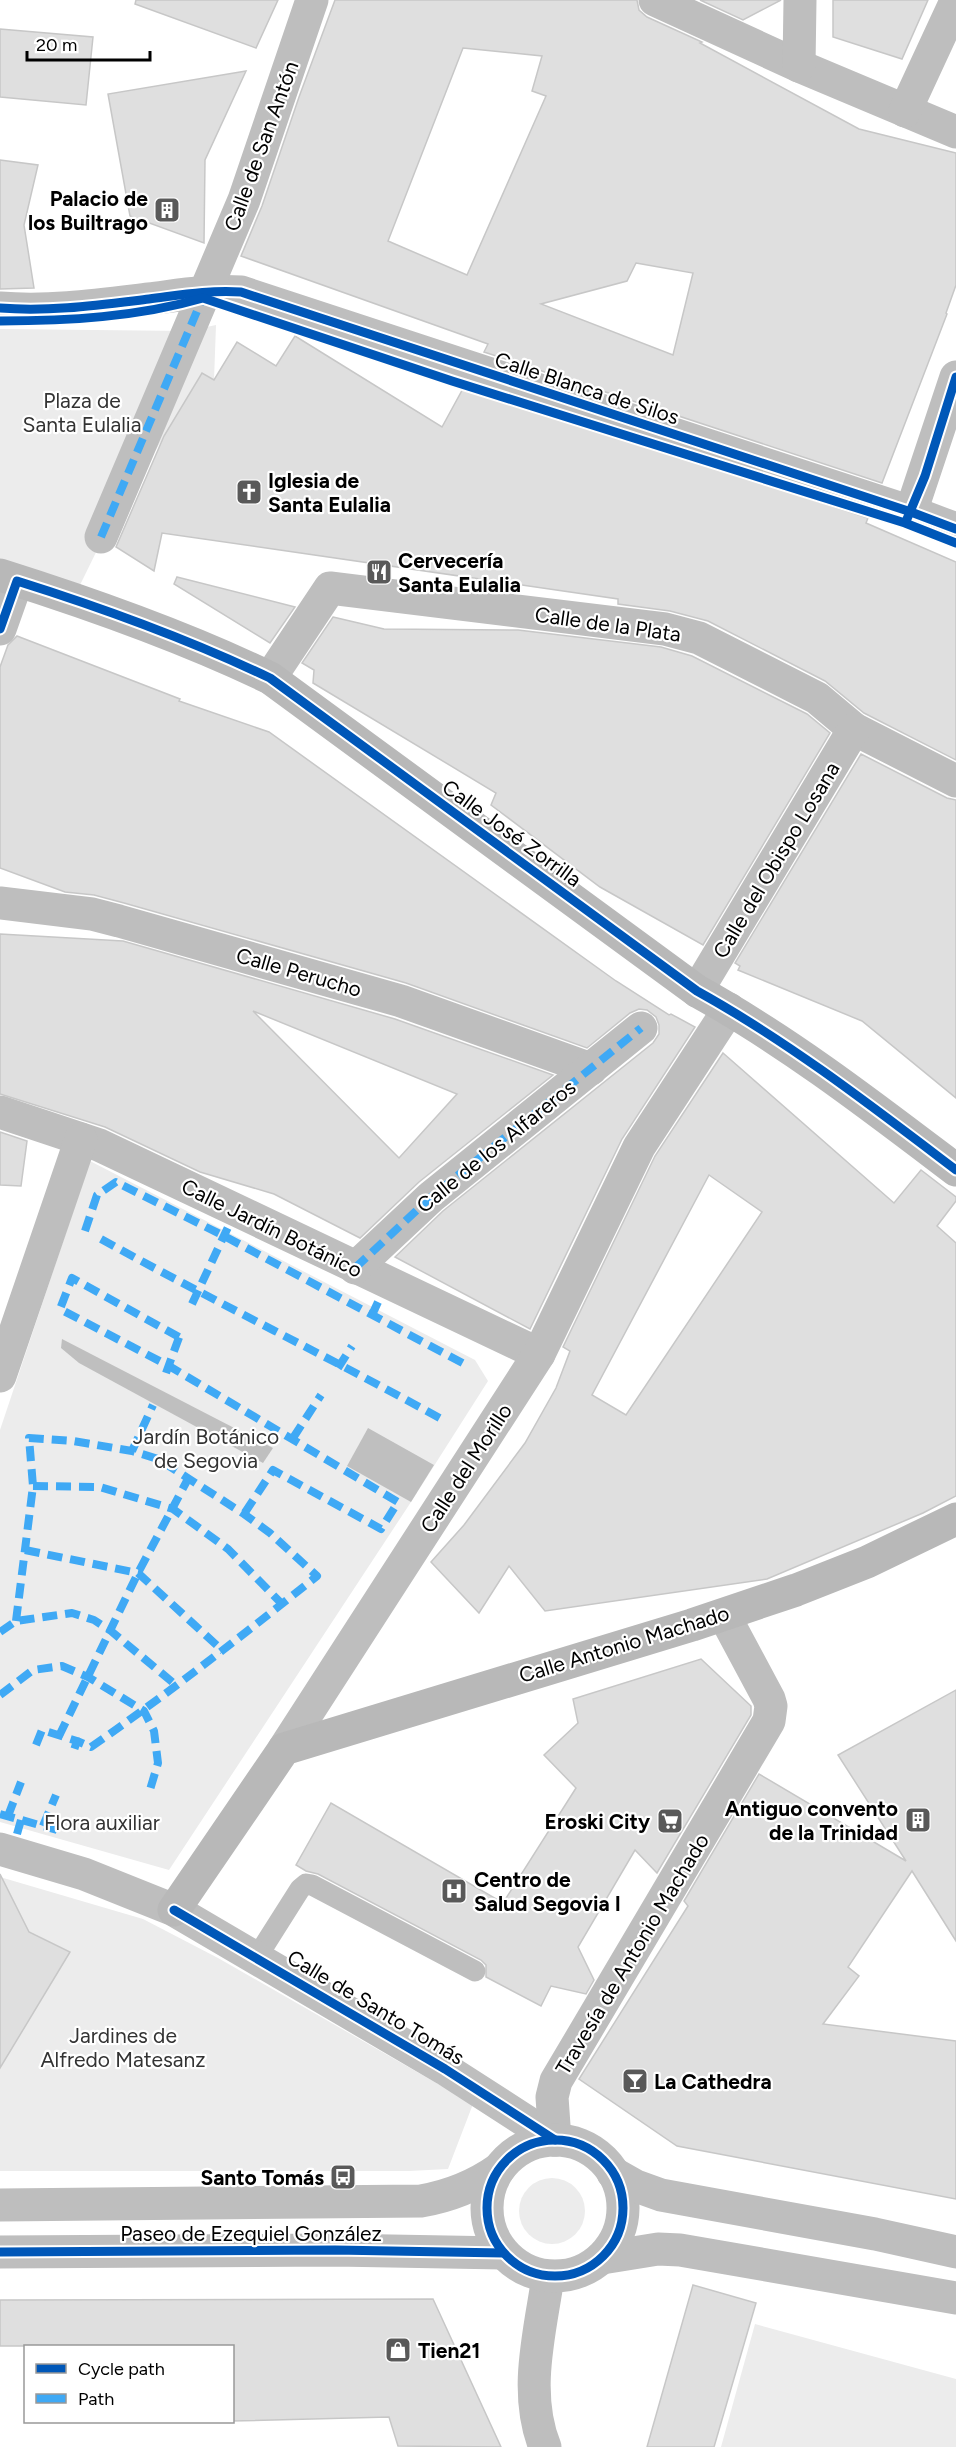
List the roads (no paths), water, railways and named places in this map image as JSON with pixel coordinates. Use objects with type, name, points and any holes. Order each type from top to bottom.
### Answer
[{"type":"street","name":"Calle de San Antón","points":[[206,290],[244,201],[312,0]]},
{"type":"street","points":[[655,0],[800,66],[956,132]]},
{"type":"street","points":[[800,0],[800,66]]},
{"type":"street","points":[[905,111],[956,1]]},
{"type":"street","points":[[0,308],[32,311],[118,303],[206,290]]},
{"type":"street","points":[[101,537],[206,290]]},
{"type":"street","name":"Calle Blanca de Silos","points":[[206,290],[241,292],[915,502],[956,529]]},
{"type":"street","points":[[915,502],[956,377]]},
{"type":"street","points":[[0,629],[8,578]]},
{"type":"street","name":"Calle José Zorrilla","points":[[8,578],[75,599],[208,650],[270,678],[697,991],[729,1009],[862,1100],[956,1170]]},
{"type":"street","name":"Calle de la Plata","points":[[270,678],[330,588],[665,629],[699,638],[817,698],[854,729],[956,781]]},
{"type":"street","name":"Calle del Obispo Losana","points":[[697,991],[854,729]]},
{"type":"street","name":"Calle Perucho","points":[[0,903],[92,914],[153,931],[401,1001],[591,1069]]},
{"type":"street","name":"Calle del Morillo","points":[[174,1910],[284,1749],[539,1354],[639,1147],[729,1009]]},
{"type":"street","name":"Calle de los Alfareros","points":[[355,1268],[431,1197],[641,1028]]},
{"type":"street","name":"Calle Jardín Botánico","points":[[0,1112],[99,1145],[539,1354]]},
{"type":"street","points":[[0,1376],[81,1139]]},
{"type":"street","name":"Calle Antonio Machado","points":[[284,1749],[724,1615],[856,1566],[956,1519]]},
{"type":"street","name":"Travesía de Antonio Machado","points":[[555,2140],[552,2097],[556,2081],[769,1721],[771,1706],[769,1699],[724,1615]]},
{"type":"street","name":"Calle de Santo Tomás","points":[[0,1849],[84,1874],[174,1910],[445,2069],[555,2140]]},
{"type":"street","points":[[613,2173],[621,2192],[623,2213],[614,2241],[602,2258],[586,2269],[573,2274],[548,2277],[523,2269],[503,2253],[490,2231],[488,2192],[499,2169],[507,2159],[530,2145],[555,2140],[575,2143],[593,2151],[613,2173],[636,2186],[662,2195],[875,2234],[956,2252]]},
{"type":"street","name":"Paseo de Ezequiel González","points":[[0,2205],[421,2201],[462,2190],[483,2181],[499,2169]]},
{"type":"street","points":[[602,2258],[658,2249],[680,2250],[956,2298]]},
{"type":"street","name":"Paseo de Ezequiel González","points":[[0,2252],[346,2250],[503,2253]]},
{"type":"street","points":[[545,2447],[535,2411],[534,2382],[548,2277]]},
{"type":"lane","name":"Calle de Santo Tomás","points":[[257,1957],[300,1889],[306,1884],[312,1885],[475,1971]]},
{"type":"place","name":"Palacio de los Builtrago","points":[[167,210]]},
{"type":"place","name":"Iglesia de Santa Eulalia","points":[[249,492]]},
{"type":"place","name":"Cervecería Santa Eulalia","points":[[379,572]]},
{"type":"place","name":"Antiguo convento de la Trinidad","points":[[918,1820]]},
{"type":"place","name":"Eroski City","points":[[670,1821]]},
{"type":"place","name":"Centro de Salud Segovia I","points":[[454,1891]]},
{"type":"place","name":"La Cathedra","points":[[635,2081]]},
{"type":"place","name":"Santo Tomás","points":[[343,2177]]},
{"type":"place","name":"Tien21","points":[[398,2350]]},
{"type":"park label","name":"Plaza de Santa Eulalia","points":[[82,412]]},
{"type":"park label","name":"Jardín Botánico de Segovia","points":[[206,1448]]},
{"type":"park label","name":"Flora auxiliar","points":[[102,1822]]},
{"type":"park label","name":"Jardines de Alfredo Matesanz","points":[[123,2047]]}]
